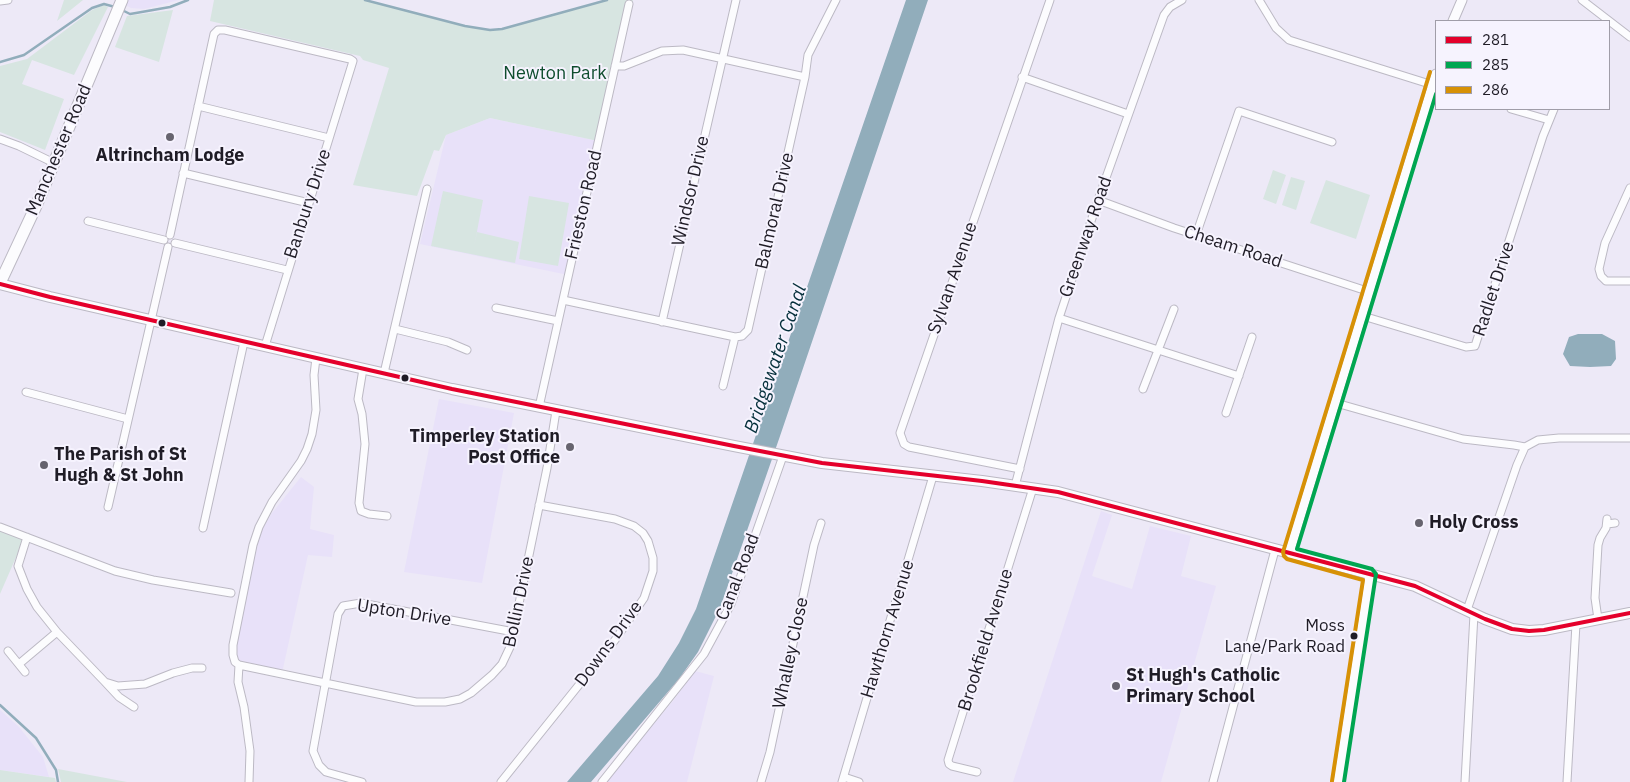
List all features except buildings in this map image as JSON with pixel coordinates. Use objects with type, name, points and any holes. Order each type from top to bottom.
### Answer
[{"type":"highway","name":"Manchester Road","points":[[0,284],[36,206],[121,1]]},
{"type":"main road","points":[[0,284],[151,321],[363,369],[539,407],[783,456],[822,463],[1033,488],[1153,517],[1415,586],[1497,624],[1520,630],[1544,630],[1630,613]]},
{"type":"street","points":[[0,1],[8,0]]},
{"type":"street","name":"Windsor Drive","points":[[662,322],[736,0]]},
{"type":"street","points":[[615,66],[624,66],[669,50],[684,50],[721,60],[805,77],[808,54],[836,0]]},
{"type":"street","name":"Sylvan Avenue","points":[[1020,469],[909,447],[904,444],[900,433],[1050,0]]},
{"type":"street","name":"Greenway Road","points":[[1015,486],[1059,318],[1098,200],[1164,15],[1170,7],[1182,0]]},
{"type":"street","points":[[1259,0],[1276,28],[1289,40],[1435,85],[1289,554]]},
{"type":"street","points":[[1453,20],[1462,0]]},
{"type":"street","points":[[1582,0],[1608,20]]},
{"type":"street","name":"Frieston Road","points":[[539,407],[629,4]]},
{"type":"street","points":[[1610,22],[1630,37]]},
{"type":"street","name":"Banbury Drive","points":[[198,106],[214,34],[218,30],[225,30],[353,61],[265,346]]},
{"type":"street","name":"Balmoral Drive","points":[[734,337],[742,336],[748,330],[805,77]]},
{"type":"street","points":[[1022,77],[1128,114]]},
{"type":"street","points":[[170,235],[198,106],[329,138]]},
{"type":"street","points":[[1514,110],[1549,120],[1554,110]]},
{"type":"street","points":[[1196,235],[1239,111],[1332,142]]},
{"type":"street","name":"Radlet Drive","points":[[1363,316],[1466,347],[1475,346],[1549,120]]},
{"type":"street","points":[[0,139],[54,163]]},
{"type":"street","points":[[183,173],[308,203]]},
{"type":"street","points":[[1630,188],[1605,243],[1598,269],[1606,281],[1630,281]]},
{"type":"street","points":[[384,373],[427,189]]},
{"type":"street","name":"Cheam Road","points":[[1098,200],[1196,235],[1370,292]]},
{"type":"street","points":[[88,221],[164,240]]},
{"type":"street","points":[[164,240],[165,237],[170,235]]},
{"type":"street","points":[[170,235],[175,238],[175,243]]},
{"type":"street","points":[[164,240],[164,244],[168,247]]},
{"type":"street","points":[[175,243],[287,270]]},
{"type":"street","points":[[168,247],[173,246],[175,243]]},
{"type":"street","points":[[108,507],[168,247]]},
{"type":"street","points":[[563,300],[734,337],[724,386]]},
{"type":"street","points":[[496,308],[558,321]]},
{"type":"street","points":[[1143,389],[1175,309]]},
{"type":"street","points":[[1059,318],[1238,376]]},
{"type":"street","points":[[395,329],[448,342],[467,350]]},
{"type":"street","points":[[1226,413],[1253,337]]},
{"type":"street","points":[[203,528],[244,342]]},
{"type":"street","points":[[249,782],[250,751],[244,707],[238,682],[239,665],[235,662],[233,645],[253,545],[272,502],[307,449],[312,434],[316,410],[314,375],[316,358]]},
{"type":"street","points":[[363,369],[358,399],[362,414],[365,444],[361,511],[387,516]]},
{"type":"street","points":[[26,392],[128,419]]},
{"type":"street","points":[[1336,403],[1463,439],[1518,445],[1525,448]]},
{"type":"street","name":"Bollin Drive","points":[[239,665],[416,702],[460,699],[471,693],[492,676],[502,664],[510,648],[547,468],[556,410]]},
{"type":"street","points":[[1465,782],[1470,612],[1516,465],[1525,448],[1538,440],[1559,438],[1630,438]]},
{"type":"street","name":"Canal Road","points":[[602,782],[704,654],[731,604],[783,456]]},
{"type":"street","name":"Hawthorn Avenue","points":[[843,780],[933,476]]},
{"type":"street","name":"Brookfield Avenue","points":[[977,772],[952,766],[948,760],[1033,488]]},
{"type":"street","name":"Downs Drive","points":[[501,782],[615,640],[644,598],[653,571],[653,558],[648,541],[644,533],[634,526],[615,519],[539,505]]},
{"type":"street","points":[[1598,620],[1595,598],[1598,545],[1607,522],[1615,523]]},
{"type":"street","name":"Whalley Close","points":[[761,782],[770,752],[814,545],[821,523]]},
{"type":"street","points":[[0,526],[115,572],[231,594]]},
{"type":"street","points":[[27,536],[19,561],[20,574],[37,606],[57,632],[115,694],[134,707]]},
{"type":"street","points":[[1213,782],[1275,550]]},
{"type":"street","points":[[1338,782],[1370,575]]},
{"type":"street","name":"Upton Drive","points":[[324,683],[338,614],[343,606],[348,604],[361,603],[514,632]]},
{"type":"street","points":[[1567,782],[1576,624]]},
{"type":"street","points":[[19,664],[57,632]]},
{"type":"street","points":[[8,651],[25,672]]},
{"type":"street","points":[[105,682],[118,686],[144,684],[178,672],[202,668]]},
{"type":"street","points":[[324,683],[313,744],[315,759],[318,766],[326,772],[362,782]]},
{"type":"street","points":[[843,780],[859,782]]},
{"type":"shaded area","points":[[116,0],[179,0],[144,9],[131,8]]},
{"type":"shaded area","points":[[490,118],[598,141],[568,275],[420,244],[446,135]]},
{"type":"shaded area","points":[[439,399],[514,413],[482,583],[404,572]]},
{"type":"shaded area","points":[[301,477],[314,487],[310,529],[334,535],[332,557],[308,555],[282,673],[239,661],[235,644],[259,534],[272,513]]},
{"type":"shaded area","name":"St Hugh's Catholic Primary School","points":[[1101,511],[1112,515],[1092,576],[1132,589],[1150,526],[1191,536],[1181,576],[1216,586],[1161,782],[1013,782]]},
{"type":"shaded area","points":[[695,671],[714,676],[687,782],[606,782],[673,701]]},
{"type":"shaded area","points":[[0,710],[19,727],[43,757],[49,777],[0,770]]},
{"type":"green space","points":[[64,0],[83,0],[57,21]]},
{"type":"green space","name":"Newton Park","points":[[214,0],[365,0],[465,26],[490,30],[502,29],[607,0],[633,0],[598,141],[490,118],[446,135],[439,151],[434,150],[417,196],[353,185],[389,68],[363,60],[360,56],[210,21]]},
{"type":"green space","points":[[104,5],[108,7],[74,75],[32,60],[22,84],[64,99],[45,150],[0,132],[0,66],[27,59],[92,10]]},
{"type":"green space","points":[[173,10],[159,62],[115,47],[127,16]]},
{"type":"green space","points":[[1273,170],[1286,175],[1276,204],[1263,199]]},
{"type":"green space","points":[[1291,177],[1305,181],[1296,210],[1282,205]]},
{"type":"green space","points":[[1326,180],[1370,195],[1356,239],[1310,223]]},
{"type":"green space","points":[[443,191],[483,200],[474,247],[477,232],[519,242],[515,263],[431,246]]},
{"type":"green space","points":[[529,196],[569,203],[558,266],[519,259]]},
{"type":"green space","points":[[0,530],[24,539],[0,594]]},
{"type":"green space","points":[[58,769],[127,782],[61,782]]},
{"type":"green space","points":[[0,770],[55,778],[56,782],[0,782]]},
{"type":"water","points":[[906,0],[928,0],[720,608],[698,652],[679,679],[591,782],[567,782],[658,676],[679,643],[696,609]]},
{"type":"water","points":[[1578,334],[1602,334],[1615,341],[1616,359],[1611,366],[1570,366],[1563,354],[1569,337]]},
{"type":"waterway","points":[[122,10],[130,14],[170,7],[188,0]]},
{"type":"waterway","points":[[365,0],[465,26],[490,30],[502,29],[607,0]]},
{"type":"waterway","points":[[0,62],[24,55],[92,8],[104,4],[115,7]]},
{"type":"waterway","points":[[0,705],[36,738],[56,770],[58,782]]},
{"type":"transit line","name":"286","points":[[1332,781],[1363,580],[1287,559],[1283,552],[1430,72]]},
{"type":"transit line","name":"285","points":[[1344,782],[1376,574],[1372,569],[1297,549],[1435,97]]},
{"type":"transit line","name":"281","points":[[0,284],[452,389],[734,446],[822,463],[982,481],[1058,492],[1415,586],[1485,619],[1512,629],[1544,630],[1630,613]]},
{"type":"place","name":"Altrincham Lodge","points":[[170,137]]},
{"type":"place","name":"Timperley Station Post Office","points":[[570,447]]},
{"type":"place","name":"The Parish of St Hugh & St John","points":[[44,465]]},
{"type":"place","name":"Holy Cross","points":[[1419,523]]},
{"type":"place","name":"Moss Lane/Park Road","points":[[1354,636]]},
{"type":"place","name":"St Hugh's Catholic Primary School","points":[[1116,686]]},
{"type":"water label","name":"Bridgewater Canal","points":[[776,359]]}]
